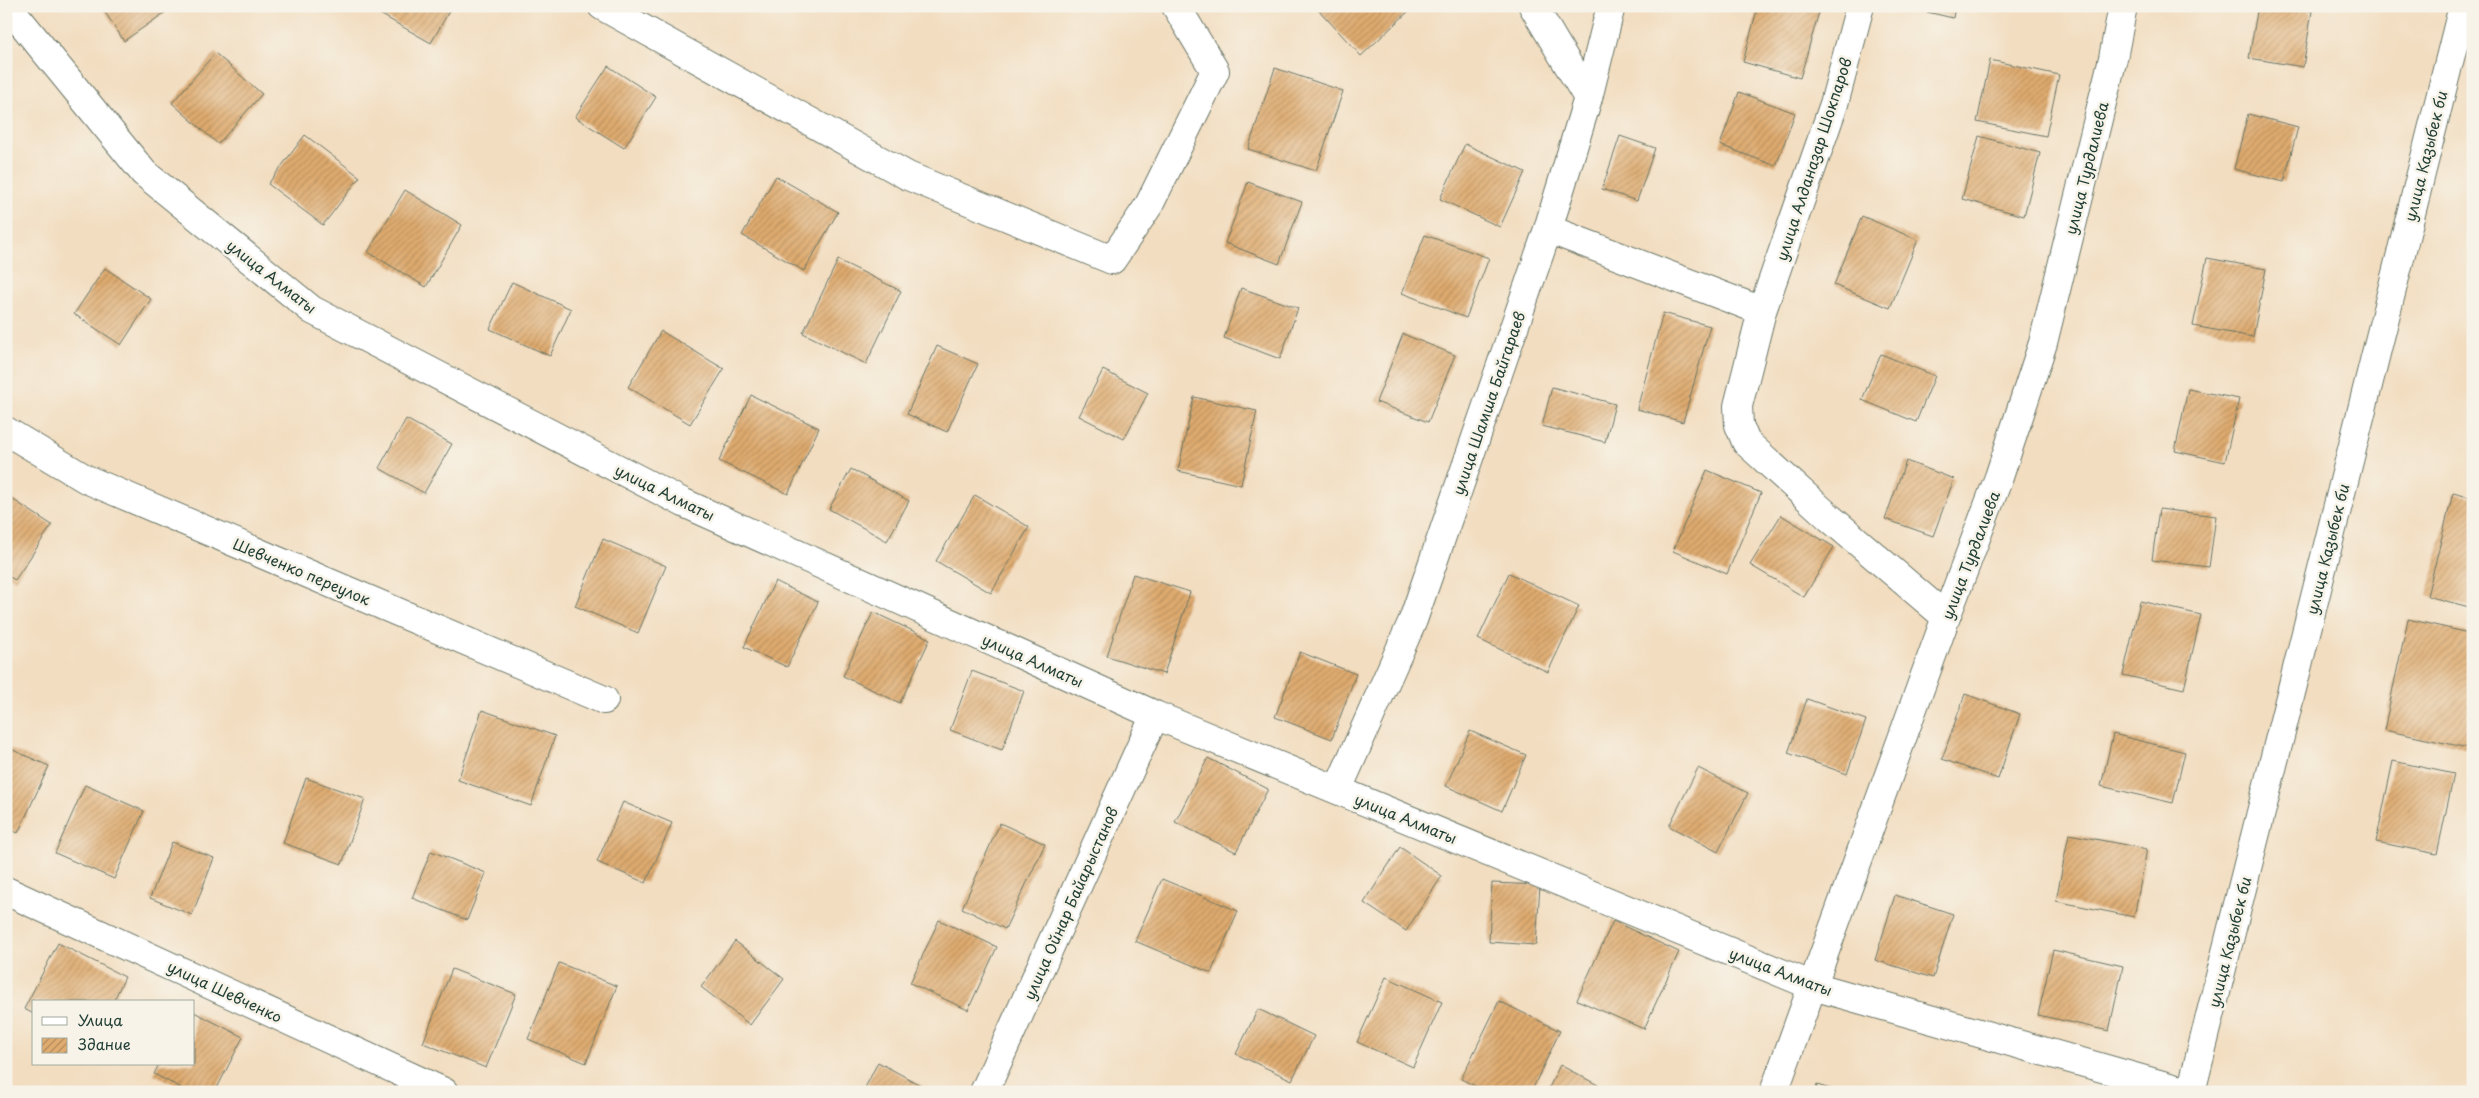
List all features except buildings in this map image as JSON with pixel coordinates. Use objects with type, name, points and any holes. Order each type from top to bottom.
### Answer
[{"type":"street","name":"улица Алматы","points":[[8,6],[144,173],[312,310],[684,503],[1155,715],[1814,986],[2187,1092]]},
{"type":"street","points":[[602,6],[908,176],[1112,260],[1150,206],[1215,71],[1176,6]]},
{"type":"street","points":[[1533,6],[1588,98]]},
{"type":"street","name":"улица Шамша Байгараев","points":[[1338,789],[1413,620],[1548,229],[1588,98],[1610,6]]},
{"type":"street","name":"улица Алданазар Шокпаров","points":[[1860,6],[1834,104],[1762,311],[1738,406],[1739,425],[1746,442],[1830,518],[1946,617]]},
{"type":"street","name":"улица Турдалиева","points":[[1774,1092],[1814,986],[1946,617],[2000,477],[2043,343],[2113,58],[2123,6]]},
{"type":"street","name":"улица Казыбек би","points":[[2191,1092],[2463,6]]},
{"type":"street","points":[[1548,229],[1762,311]]},
{"type":"street","name":"Шевченко переулок","points":[[6,431],[86,478],[604,700]]},
{"type":"street","name":"улица Ойнар Байарыстанов","points":[[984,1092],[1155,715]]},
{"type":"street","name":"улица Шевченко","points":[[6,891],[444,1092]]}]
